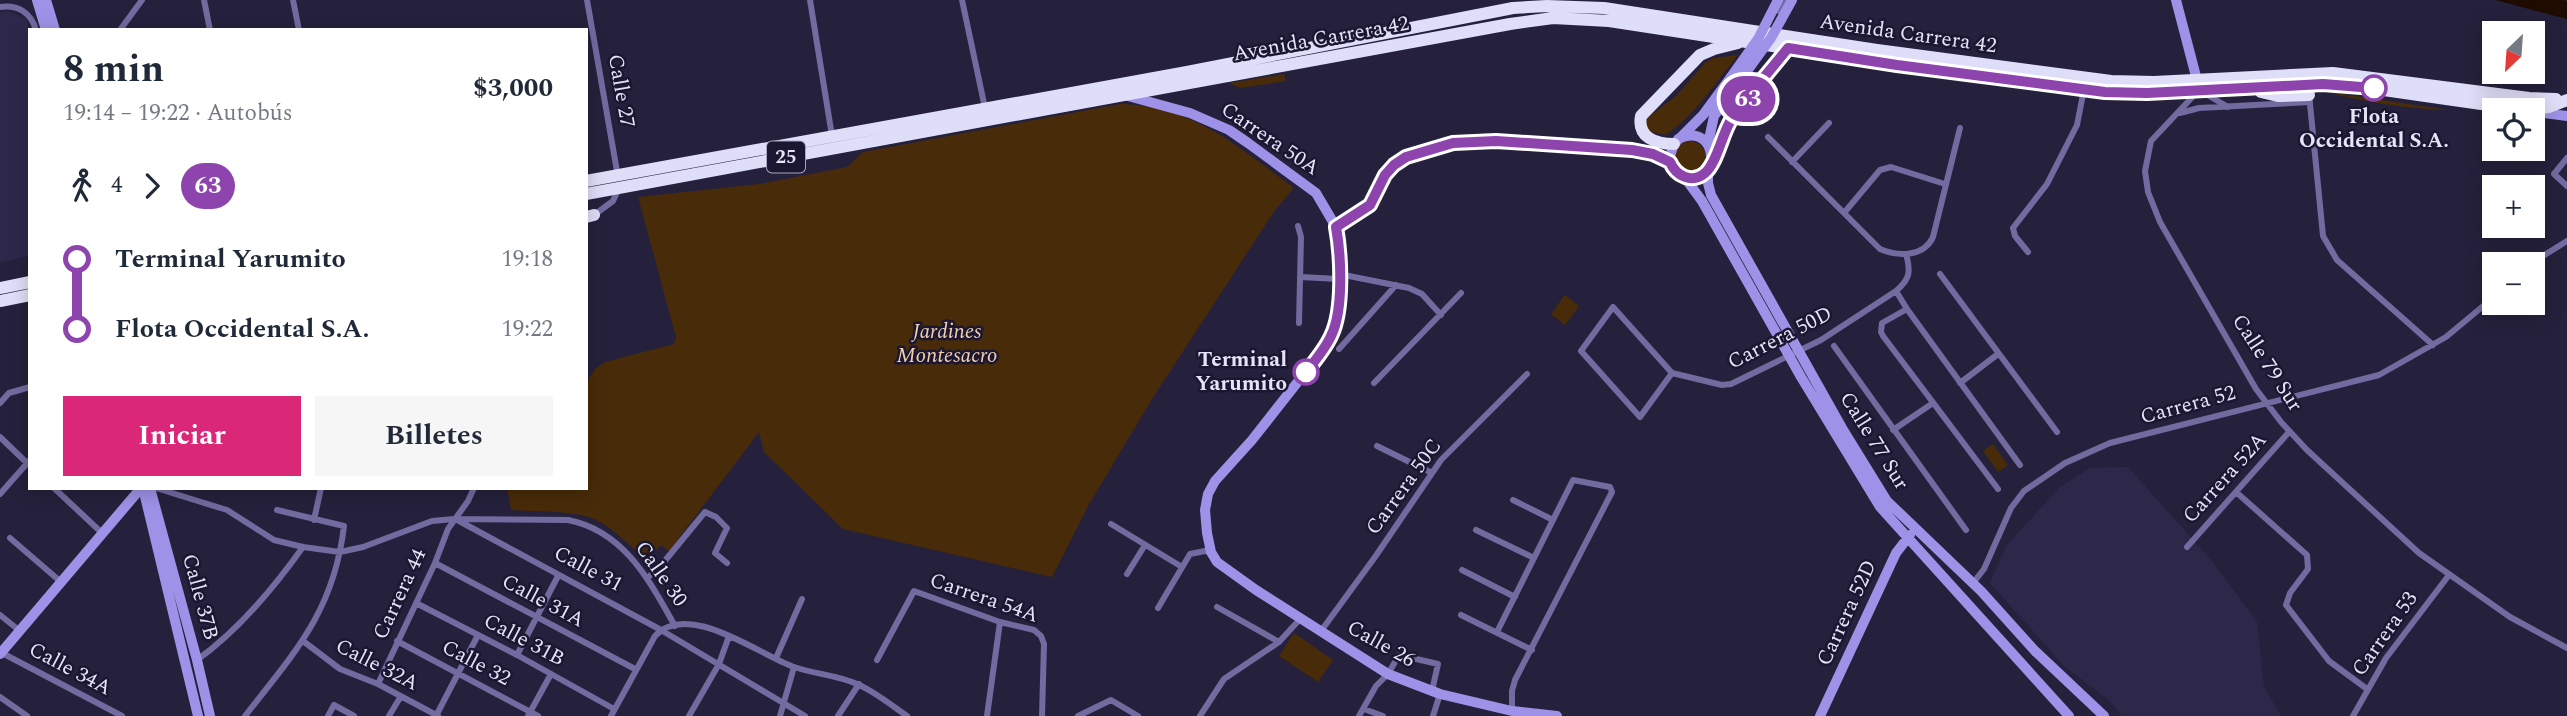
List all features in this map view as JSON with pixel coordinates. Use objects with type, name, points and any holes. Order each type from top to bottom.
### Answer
[{"type":"highway","name":"Avenida Carrera 42","points":[[588,193],[618,181],[832,136],[1523,7],[1604,8],[1886,51],[2094,79],[2244,88],[2292,86],[2309,94],[2357,86],[2482,104]]},
{"type":"highway","name":"Avenida Carrera 42","points":[[588,181],[618,181],[953,127],[1553,18],[1609,20],[1897,65],[2124,93],[2251,76],[2350,74],[2529,98],[2567,98]]},
{"type":"highway","points":[[1676,142],[1661,144],[1649,138],[1642,132],[1640,116],[1700,55],[1745,41]]},
{"type":"highway","points":[[1710,166],[1731,120],[1788,48]]},
{"type":"highway","points":[[1206,80],[1238,61]]},
{"type":"highway","points":[[2251,76],[2292,86]]},
{"type":"highway","points":[[2244,88],[2278,96],[2309,94]]},
{"type":"highway","name":"Avenida Carrera 42","points":[[2545,108],[2567,98]]},
{"type":"highway","points":[[910,121],[953,127]]},
{"type":"highway","points":[[0,288],[28,282]]},
{"type":"highway","points":[[0,301],[28,295]]},
{"type":"street","points":[[121,28],[142,0]]},
{"type":"street","points":[[204,0],[210,28]]},
{"type":"street","points":[[293,0],[299,28]]},
{"type":"street","name":"Calle 27","points":[[587,0],[618,181]]},
{"type":"street","points":[[810,0],[832,136]]},
{"type":"street","points":[[962,0],[985,108]]},
{"type":"street","points":[[1708,144],[1714,116],[1778,0]]},
{"type":"street","points":[[1770,33],[1786,0]]},
{"type":"street","points":[[1670,162],[1671,149],[1676,142],[1772,38],[1792,0]]},
{"type":"street","points":[[2176,0],[2198,85],[2228,107]]},
{"type":"street","points":[[42,2],[46,28]]},
{"type":"street","points":[[42,2],[54,28]]},
{"type":"street","points":[[0,7],[20,9],[30,17],[35,28]]},
{"type":"street","name":"Calle 79 Sur","points":[[2198,85],[2179,113],[2151,141],[2145,170],[2147,191],[2166,232],[2247,374],[2289,432],[2409,545],[2510,617],[2567,648]]},
{"type":"street","points":[[2028,252],[2015,236],[2013,228],[2047,184],[2077,125],[2084,89]]},
{"type":"street","points":[[2179,113],[2193,108],[2228,107],[2309,94],[2323,236],[2327,247],[2337,260],[2433,345]]},
{"type":"street","name":"Carrera 50A","points":[[1123,95],[1178,108],[1229,130],[1316,193],[1336,227],[1339,276],[1336,324],[1331,337],[1252,440],[1215,481],[1208,494],[1205,510],[1211,552]]},
{"type":"street","points":[[2545,113],[2567,117]]},
{"type":"street","points":[[1792,162],[1829,123]]},
{"type":"street","points":[[1768,137],[1880,249],[1894,254],[1906,254],[1929,245],[1960,128]]},
{"type":"street","points":[[1336,227],[1370,205],[1385,175],[1394,165],[1406,157],[1453,143],[1496,141],[1632,150],[1653,154],[1670,162],[1678,174],[1684,177],[1698,177],[1710,166],[1711,150],[1703,139],[1691,135],[1676,142]]},
{"type":"street","points":[[2567,158],[2554,174],[2567,186]]},
{"type":"street","name":"Calle 77 Sur","points":[[1710,166],[1708,183],[1711,195],[1794,354],[1887,501],[1973,583],[2035,651],[2104,716]]},
{"type":"street","points":[[1844,213],[1885,167],[1945,184]]},
{"type":"street","name":"Calle 77 Sur","points":[[1678,174],[1688,182],[1702,201],[1794,354],[1880,507],[2069,716]]},
{"type":"street","points":[[589,218],[613,201],[618,181]]},
{"type":"street","points":[[1298,226],[1301,237],[1299,323]]},
{"type":"street","points":[[2545,255],[2567,241]]},
{"type":"street","name":"Carrera 50D","points":[[1672,373],[1731,384],[1794,354],[1821,340],[1906,283],[1910,276],[1906,254]]},
{"type":"street","points":[[1940,274],[2057,432]]},
{"type":"street","points":[[1300,277],[1339,276],[1395,285],[1422,294],[1441,314]]},
{"type":"street","points":[[1339,349],[1395,285]]},
{"type":"street","points":[[1896,291],[2020,465]]},
{"type":"street","points":[[1374,383],[1461,293]]},
{"type":"street","points":[[1613,307],[1672,373],[1640,417],[1581,351],[1613,307]]},
{"type":"street","name":"Carrera 52","points":[[1973,583],[1984,569],[2011,508],[2024,491],[2065,463],[2110,443],[2379,375],[2433,345],[2482,307]]},
{"type":"street","points":[[1907,309],[1882,323],[1881,332],[1998,489]]},
{"type":"street","points":[[1834,346],[1966,530]]},
{"type":"street","points":[[1960,383],[1998,354]]},
{"type":"street","name":"Carrera 50C","points":[[1321,631],[1375,558],[1441,460],[1527,374]]},
{"type":"street","points":[[0,403],[9,394],[28,388]]},
{"type":"street","points":[[1892,430],[1933,403]]},
{"type":"street","name":"Carrera 52A","points":[[2187,547],[2289,432]]},
{"type":"street","points":[[0,437],[28,462]]},
{"type":"street","points":[[1377,446],[1432,473]]},
{"type":"street","points":[[0,494],[28,464]]},
{"type":"street","points":[[1497,632],[1573,480],[1612,489],[1513,685],[1512,711]]},
{"type":"street","points":[[56,490],[102,533]]},
{"type":"street","points":[[1,653],[140,490]]},
{"type":"street","name":"Calle 37B","points":[[142,490],[198,716]]},
{"type":"street","name":"Calle 37B","points":[[151,490],[210,716]]},
{"type":"street","points":[[162,490],[227,510],[266,536],[303,547],[341,552],[363,547],[420,524],[454,519]]},
{"type":"street","points":[[314,520],[321,490]]},
{"type":"street","name":"Carrera 44","points":[[378,684],[454,519],[473,490]]},
{"type":"street","points":[[2236,492],[2307,555],[2308,569],[2290,593],[2287,606],[2329,661],[2367,690]]},
{"type":"street","points":[[1513,500],[1553,520]]},
{"type":"street","points":[[245,716],[303,641],[325,603],[341,552],[344,526],[277,510]]},
{"type":"street","points":[[647,578],[659,568],[705,512],[716,517],[727,528],[715,553],[727,563]]},
{"type":"street","name":"Calle 31","points":[[454,519],[661,630],[805,716]]},
{"type":"street","name":"Calle 30","points":[[454,519],[568,520],[583,523],[605,534],[622,547],[647,578],[675,626],[691,624],[710,628],[794,667],[859,684],[907,716]]},
{"type":"street","points":[[1111,524],[1182,567]]},
{"type":"street","name":"Carrera 52D","points":[[1820,716],[1896,553],[1915,529]]},
{"type":"street","points":[[1476,530],[1534,558]]},
{"type":"street","points":[[10,538],[61,582]]},
{"type":"street","points":[[1127,575],[1145,545]]},
{"type":"street","points":[[197,660],[262,599],[303,547]]},
{"type":"street","points":[[1158,608],[1190,554],[1211,552]]},
{"type":"street","name":"Calle 26","points":[[1211,552],[1224,568],[1388,674],[1436,693],[1495,711],[1557,716]]},
{"type":"street","name":"Calle 31A","points":[[435,563],[635,669]]},
{"type":"street","points":[[1462,570],[1515,597]]},
{"type":"street","name":"Carrera 53","points":[[2353,716],[2398,640],[2449,575]]},
{"type":"street","points":[[517,655],[558,576]]},
{"type":"street","name":"Carrera 54A","points":[[877,660],[914,592],[1000,622],[1034,630],[1041,636],[1044,645],[1042,716]]},
{"type":"street","points":[[776,658],[802,599]]},
{"type":"street","name":"Calle 31B","points":[[416,603],[517,655],[613,713]]},
{"type":"street","points":[[1217,607],[1279,642]]},
{"type":"street","points":[[0,615],[20,631]]},
{"type":"street","points":[[1461,615],[1532,650]]},
{"type":"street","points":[[1200,716],[1223,679],[1279,642],[1301,618]]},
{"type":"street","points":[[988,716],[1000,622]]},
{"type":"street","points":[[613,713],[635,669],[661,630],[675,626]]},
{"type":"street","points":[[437,716],[478,635]]},
{"type":"street","points":[[689,716],[719,664],[729,636]]},
{"type":"street","name":"Calle 32A","points":[[303,641],[340,669],[378,684],[437,716]]},
{"type":"street","name":"Calle 32","points":[[397,641],[538,716]]},
{"type":"street","name":"Calle 34A","points":[[1,653],[122,716]]},
{"type":"street","points":[[1359,716],[1376,686],[1388,674],[1399,655],[1438,664],[1433,716]]},
{"type":"street","points":[[780,716],[794,667]]},
{"type":"street","points":[[530,714],[551,674]]},
{"type":"street","points":[[838,716],[859,684]]},
{"type":"street","points":[[389,716],[401,696]]},
{"type":"street","points":[[0,697],[27,716]]},
{"type":"street","points":[[1077,716],[1111,700],[1138,716]]},
{"type":"street","points":[[328,716],[334,705],[354,716]]},
{"type":"street","points":[[1363,709],[1383,716]]},
{"type":"shaded area","points":[[2495,0],[2567,1],[2567,19]]},
{"type":"shaded area","points":[[8,11],[26,19],[28,28],[28,256],[0,262],[0,13]]},
{"type":"shaded area","points":[[2128,467],[2210,559],[2257,622],[2264,687],[2281,716],[2122,716],[2109,700],[2064,666],[1990,583],[2006,546],[2060,487],[2090,468]]},
{"type":"green space","points":[[1738,55],[1705,98],[1676,127],[1665,135],[1651,132],[1645,125],[1647,118],[1675,97],[1705,63],[1713,58]]},
{"type":"green space","points":[[1284,74],[1286,81],[1240,88],[1229,83]]},
{"type":"green space","points":[[2328,92],[2450,110],[2388,105]]},
{"type":"green space","name":"Jardines Montesacro","points":[[1120,104],[1146,106],[1192,120],[1213,131],[1294,188],[1275,210],[1152,399],[1088,506],[1052,577],[843,529],[764,452],[759,432],[669,551],[661,545],[646,560],[615,532],[594,519],[565,513],[511,510],[507,490],[588,490],[588,379],[596,368],[605,362],[674,344],[676,337],[638,197],[759,184],[847,167],[863,152]]},
{"type":"green space","points":[[1690,141],[1702,145],[1706,157],[1702,169],[1690,173],[1678,169],[1674,157],[1678,145]]},
{"type":"green space","points":[[1565,295],[1579,306],[1565,325],[1551,314]]},
{"type":"green space","points":[[1993,444],[2008,465],[1998,472],[1983,451]]},
{"type":"green space","points":[[1294,633],[1333,660],[1318,682],[1279,656]]},
{"type":"bus line","name":"63","points":[[1306,372],[1331,337],[1336,324],[1339,274],[1336,227],[1370,205],[1385,175],[1394,165],[1406,157],[1453,143],[1480,140],[1632,150],[1659,156],[1670,162],[1673,169],[1684,177],[1698,177],[1708,169],[1731,120],[1788,48],[2105,92],[2147,93],[2323,84],[2374,88]]},
{"type":"place","name":"Flota Occidental S.A.","points":[[2374,88]]},
{"type":"place","name":"Terminal Yarumito","points":[[1306,372]]}]
